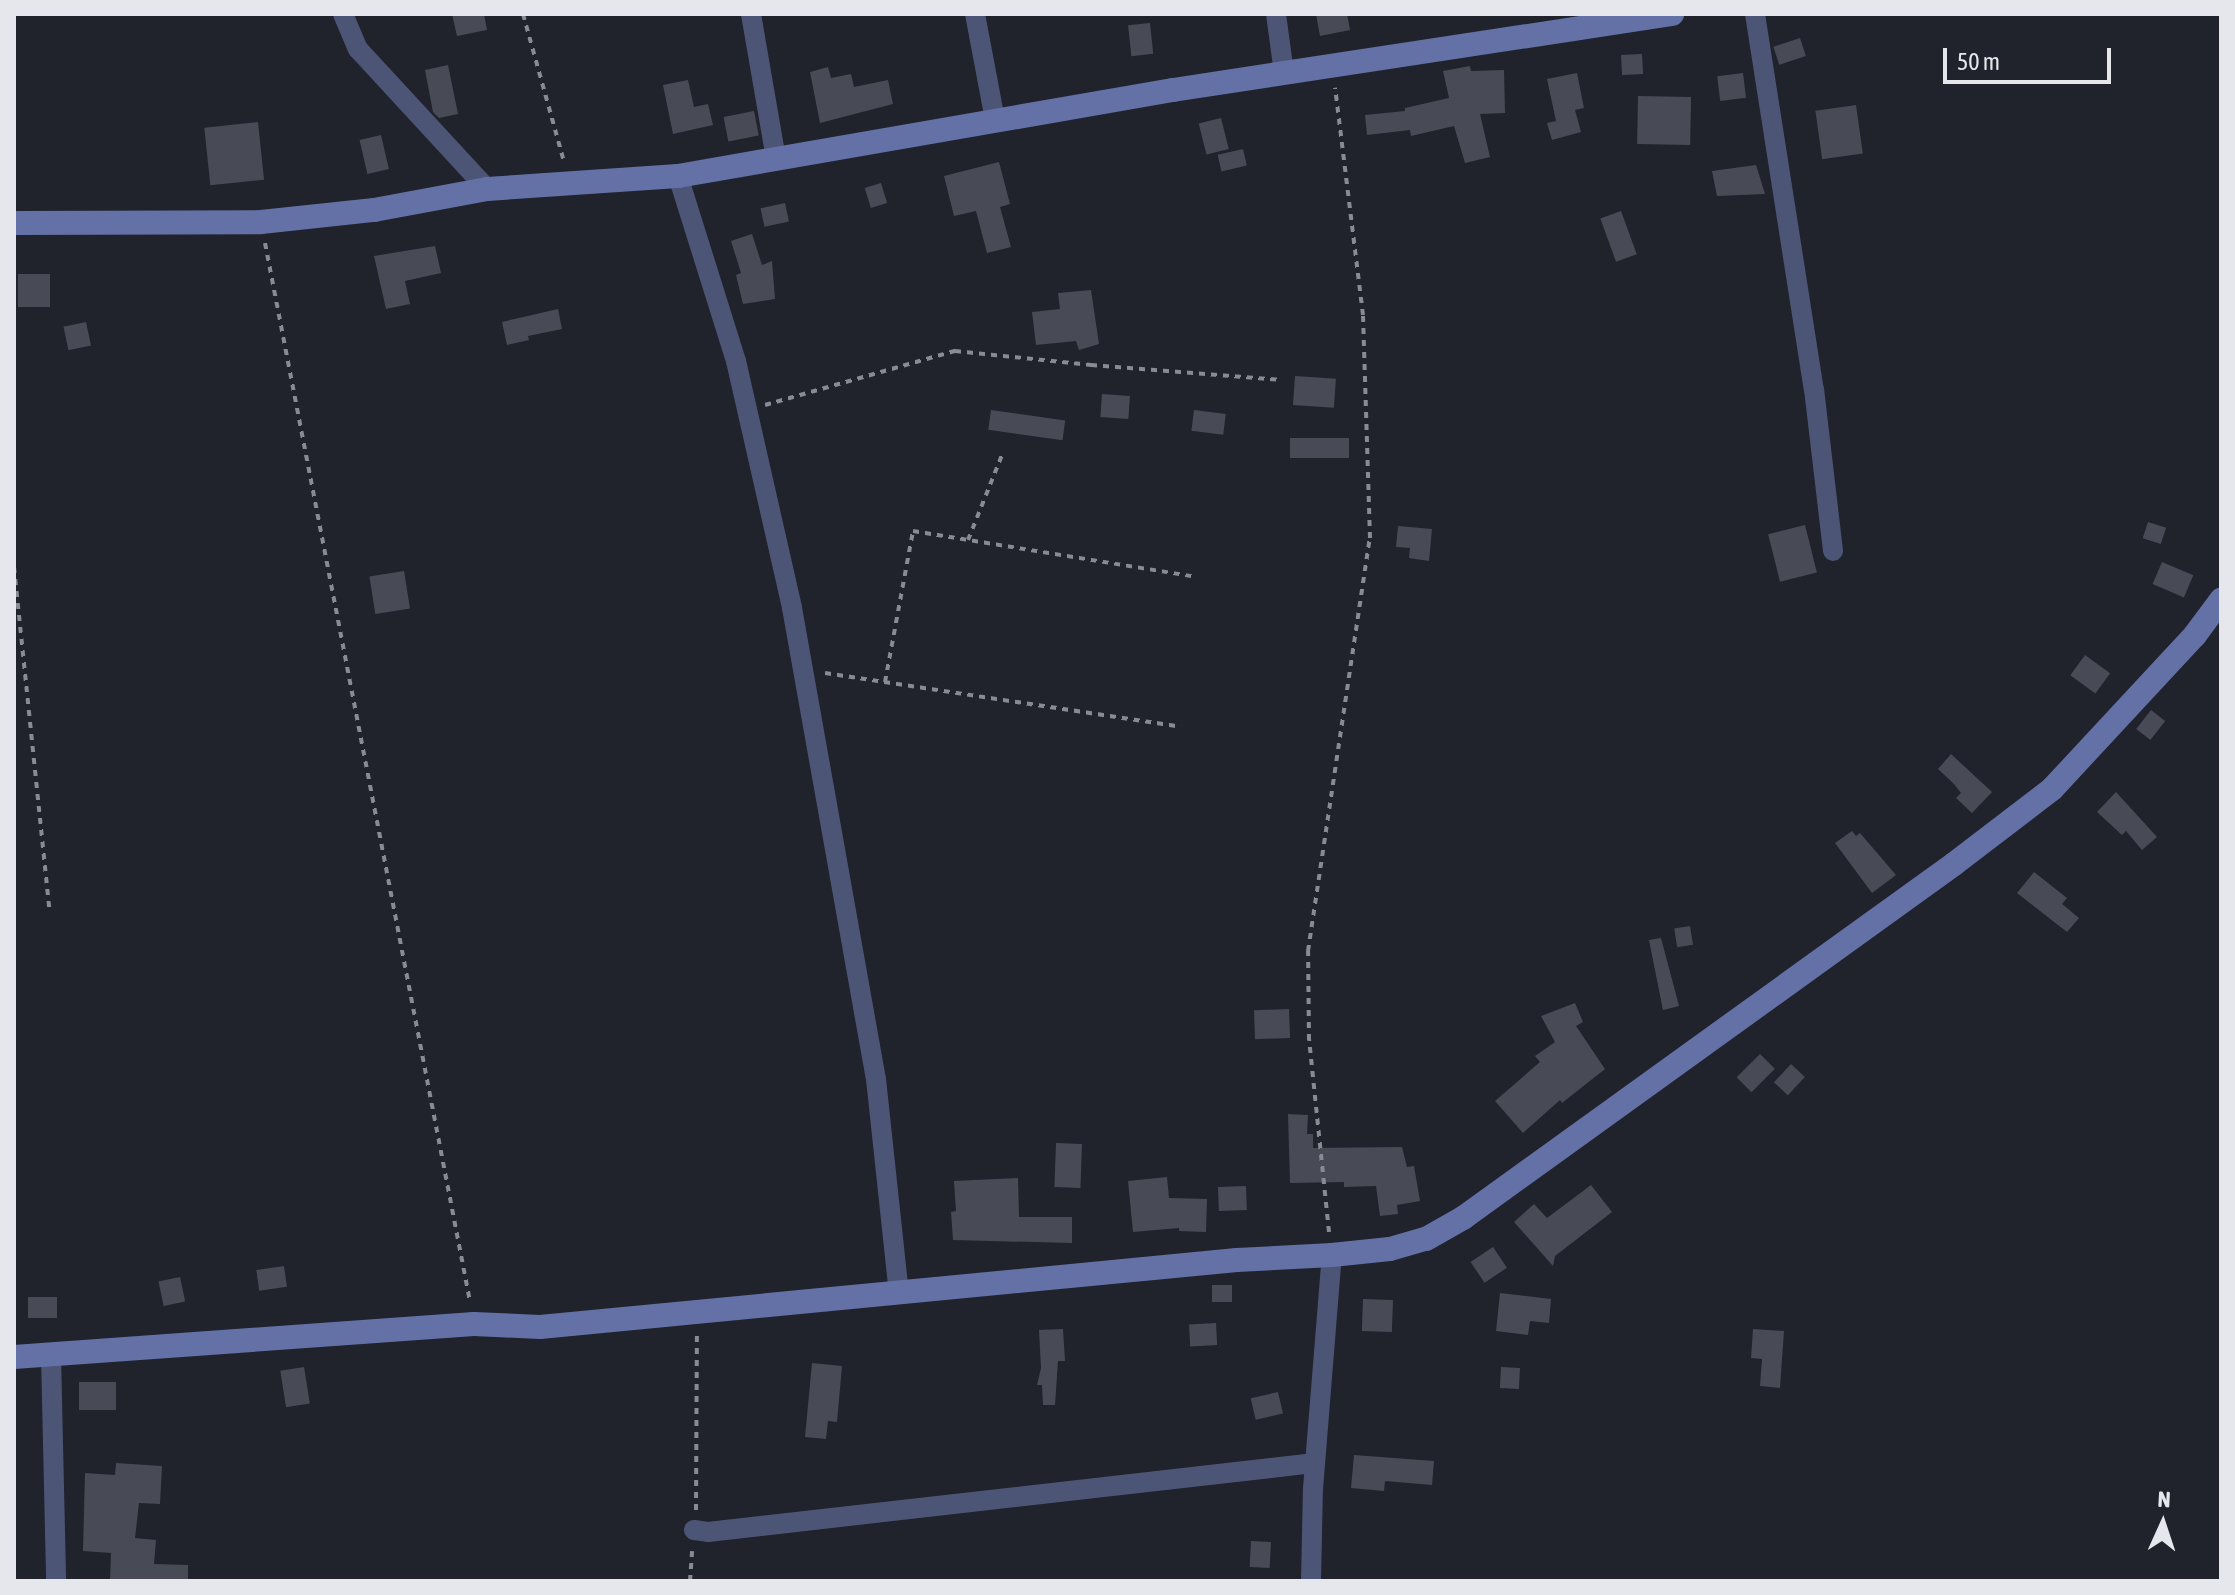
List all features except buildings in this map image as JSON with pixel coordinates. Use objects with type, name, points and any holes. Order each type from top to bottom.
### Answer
[{"type":"street","points":[[343,14],[358,49],[487,189]]},
{"type":"street","points":[[751,14],[776,159]]},
{"type":"street","points":[[975,14],[995,120]]},
{"type":"street","points":[[1276,14],[1284,73]]},
{"type":"street","points":[[14,223],[261,222],[374,210],[487,189],[569,181],[678,176],[995,120],[1672,14]]},
{"type":"street","points":[[1755,14],[1812,375],[1833,551]]},
{"type":"street","points":[[678,176],[736,361],[803,669],[876,1079],[899,1293]]},
{"type":"street","points":[[14,1357],[474,1324],[540,1327],[1237,1260],[1332,1255],[1390,1249],[1426,1239],[1463,1218],[1954,864],[2052,789],[2195,635],[2221,600]]},
{"type":"street","points":[[1311,1581],[1315,1463],[1332,1255]]},
{"type":"street","points":[[51,1355],[56,1581]]},
{"type":"street","points":[[694,1530],[708,1532],[1315,1463]]},
{"type":"path","points":[[523,14],[569,181]]},
{"type":"path","points":[[1332,66],[1363,315],[1370,538],[1308,951],[1309,1040],[1332,1255]]},
{"type":"path","points":[[261,222],[474,1324]]},
{"type":"path","points":[[747,410],[955,351],[1281,380]]},
{"type":"path","points":[[968,540],[1002,455]]},
{"type":"path","points":[[885,682],[913,531],[1196,577]]},
{"type":"path","points":[[14,567],[49,908]]},
{"type":"path","points":[[803,669],[1181,727]]},
{"type":"path","points":[[690,1581],[699,1479],[697,1313]]}]
